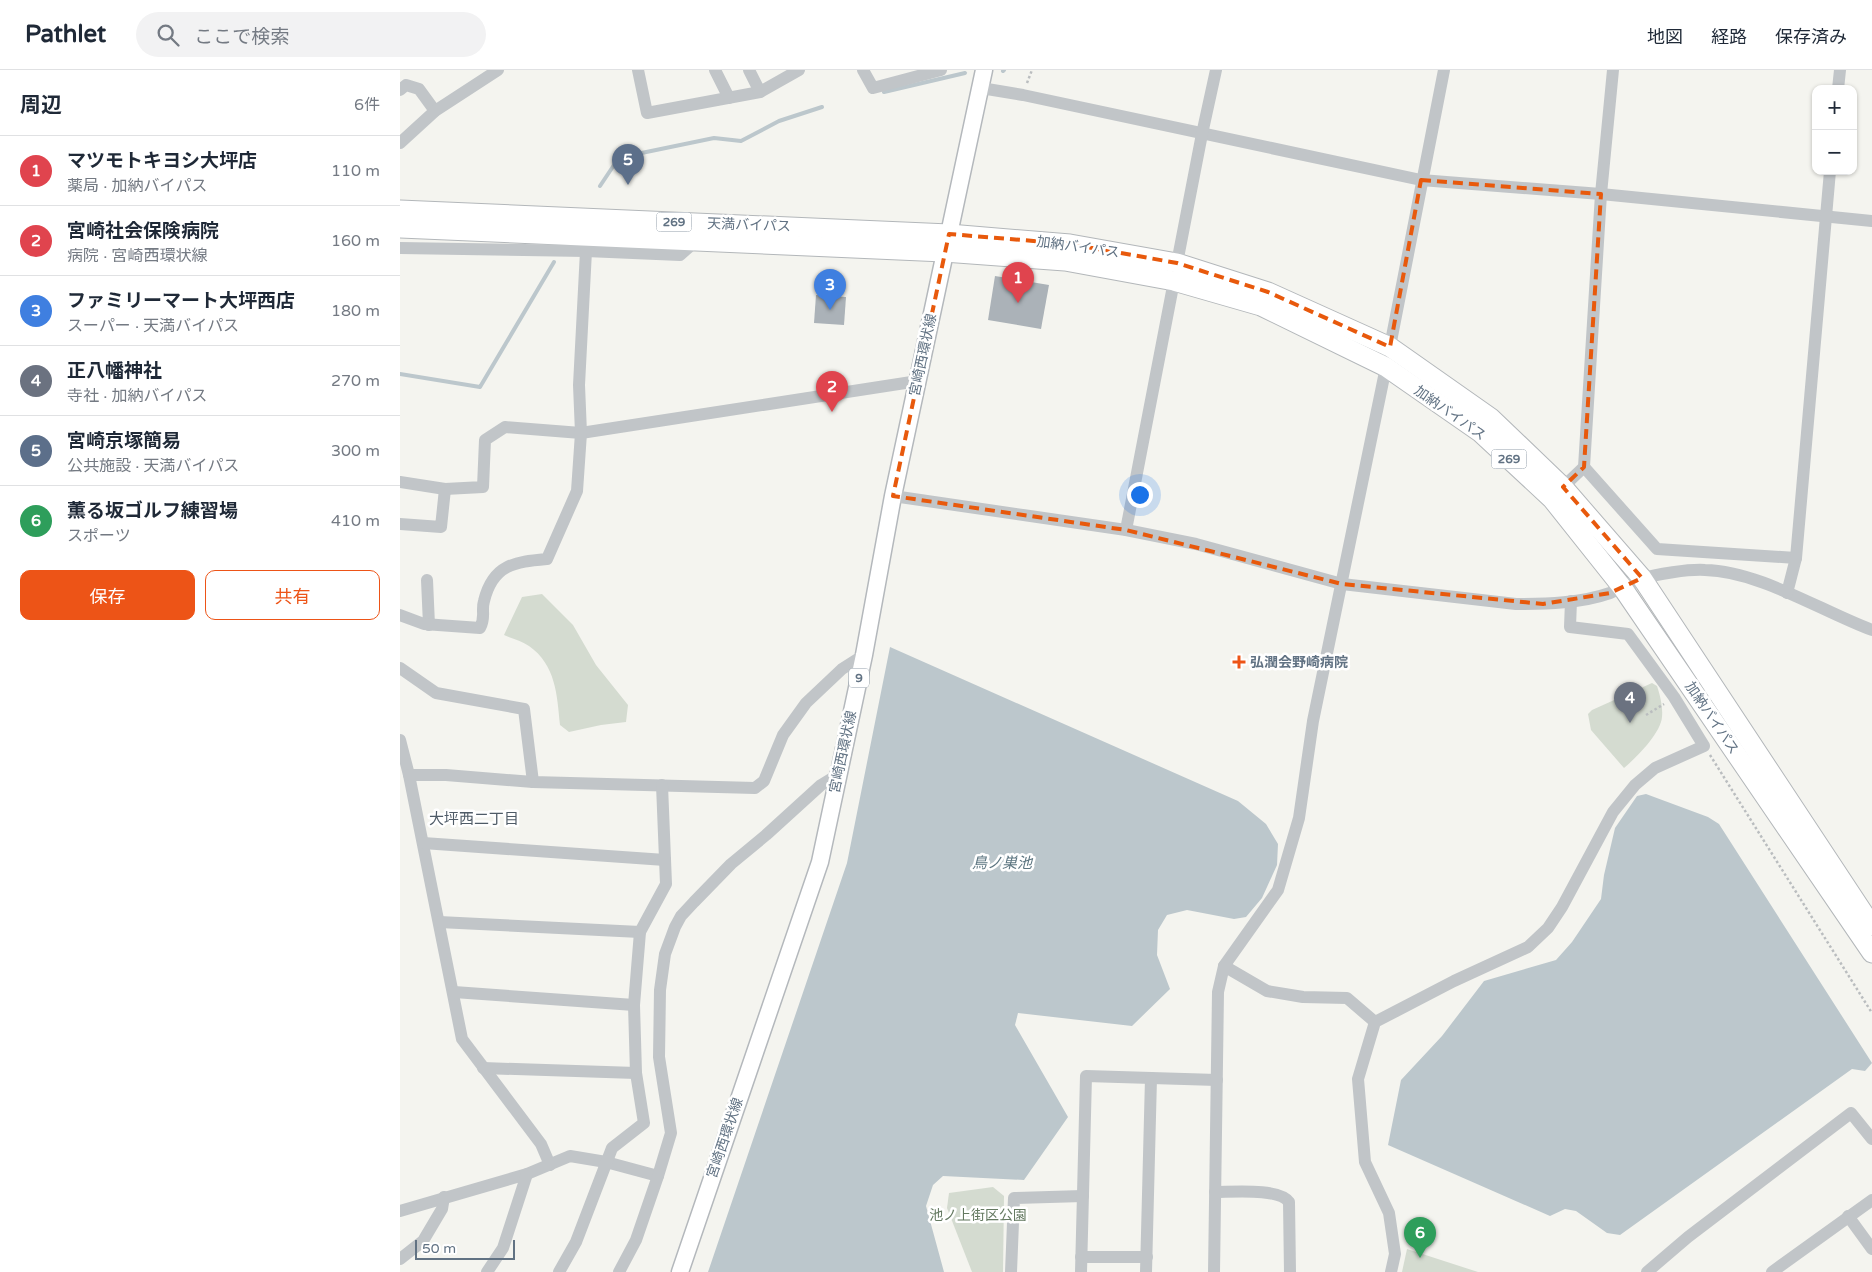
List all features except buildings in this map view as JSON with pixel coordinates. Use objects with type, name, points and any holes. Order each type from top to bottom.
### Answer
[{"type":"highway","name":"天満バイパス","points":[[400,210],[946,243]]},
{"type":"highway","name":"天満バイパス","points":[[400,228],[697,240],[946,243]]},
{"type":"highway","name":"加納バイパス","points":[[946,243],[1070,244],[1175,272],[1268,292],[1390,347],[1491,418],[1563,487],[1642,578],[1872,926]]},
{"type":"highway","name":"加納バイパス","points":[[1175,272],[1261,306],[1386,368],[1481,433],[1552,499],[1622,587],[1872,953]]},
{"type":"main road","name":"宮崎西環状線","points":[[680,1272],[820,862],[864,655],[893,496],[984,70]]},
{"type":"street","points":[[400,143],[435,111],[498,70]]},
{"type":"street","points":[[638,70],[647,113],[760,92],[799,70]]},
{"type":"street","points":[[715,70],[729,98]]},
{"type":"street","points":[[749,70],[760,92]]},
{"type":"street","points":[[863,70],[873,88],[941,70]]},
{"type":"street","points":[[1126,530],[1216,70]]},
{"type":"street","points":[[1214,1272],[1218,992],[1224,966],[1278,890],[1299,818],[1313,721],[1386,368],[1444,70]]},
{"type":"street","points":[[1563,487],[1584,467],[1601,194],[1614,70]]},
{"type":"street","points":[[1838,85],[1840,70]]},
{"type":"street","points":[[400,90],[406,85],[419,89],[435,111]]},
{"type":"street","points":[[981,88],[1023,95],[1422,180],[1601,194],[1872,222]]},
{"type":"street","points":[[1787,593],[1796,558],[1830,175]]},
{"type":"street","points":[[400,248],[586,251],[680,255],[697,240]]},
{"type":"street","points":[[400,616],[429,625],[480,628],[484,620],[483,602],[490,585],[500,571],[517,562],[546,559],[577,491],[581,433],[580,385],[586,251]]},
{"type":"street","points":[[400,482],[445,489],[483,486],[485,440],[505,427],[581,433],[918,381]]},
{"type":"street","points":[[1584,467],[1657,549],[1796,558]]},
{"type":"street","points":[[400,524],[441,527],[445,489]]},
{"type":"street","points":[[893,496],[1126,530],[1196,544],[1342,584],[1516,604],[1572,601],[1610,593],[1642,578],[1661,574],[1705,570],[1751,579],[1872,630]]},
{"type":"street","points":[[426,580],[429,625]]},
{"type":"street","points":[[1391,1272],[1395,1254],[1389,1213],[1365,1162],[1358,1079],[1375,1022],[1454,981],[1528,947],[1553,921],[1613,812],[1635,785],[1655,768],[1704,746],[1674,698],[1628,634],[1570,627],[1572,601]]},
{"type":"street","points":[[410,775],[446,775],[533,782],[755,788],[764,781],[783,735],[806,703],[842,669],[864,655]]},
{"type":"street","points":[[400,668],[436,693],[524,709],[533,782]]},
{"type":"street","points":[[400,740],[410,775],[462,1040],[541,1144],[550,1165]]},
{"type":"street","points":[[619,1272],[636,1240],[658,1176],[670,1133],[659,1057],[661,978],[665,954],[675,927],[681,916],[731,864],[821,785],[839,774]]},
{"type":"street","points":[[559,1272],[576,1242],[612,1148],[644,1123],[636,1073],[634,1005],[640,932],[666,884],[662,785]]},
{"type":"street","points":[[423,843],[665,860]]},
{"type":"street","points":[[439,922],[640,932]]},
{"type":"street","points":[[1224,966],[1267,991],[1303,997],[1347,998],[1375,1022]]},
{"type":"street","points":[[454,992],[634,1005]]},
{"type":"street","points":[[484,1068],[636,1073]]},
{"type":"street","points":[[1081,1272],[1086,1076],[1217,1080]]},
{"type":"street","points":[[1146,1272],[1151,1078]]},
{"type":"street","points":[[1647,1272],[1688,1237],[1851,1113],[1872,1139]]},
{"type":"street","points":[[400,1211],[527,1174],[570,1156],[606,1162],[658,1176]]},
{"type":"street","points":[[486,1272],[503,1248],[527,1174]]},
{"type":"street","points":[[1215,1192],[1273,1193],[1286,1197],[1289,1202],[1290,1272]]},
{"type":"street","points":[[1011,1272],[1014,1198],[1083,1196]]},
{"type":"street","points":[[400,1259],[423,1241],[442,1209],[444,1197]]},
{"type":"street","points":[[1772,1272],[1872,1200]]},
{"type":"street","points":[[1848,1216],[1872,1249]]},
{"type":"street","points":[[1081,1257],[1146,1256]]},
{"type":"path","points":[[1646,715],[1674,698]]},
{"type":"path","points":[[1704,746],[1872,1013]]},
{"type":"highlighted area","points":[[1421,180],[1601,194],[1584,467],[1563,487],[1642,578],[1610,593],[1543,604],[1342,584],[1126,530],[893,496],[949,234],[1070,244],[1177,263],[1268,292],[1390,347]]},
{"type":"green space","points":[[542,594],[573,625],[596,665],[628,705],[626,722],[569,732],[560,725],[554,681],[545,662],[529,646],[504,635],[522,597]]},
{"type":"green space","points":[[1652,683],[1657,686],[1662,705],[1661,723],[1653,738],[1624,768],[1591,730],[1588,714],[1592,710]]},
{"type":"green space","name":"池ノ上街区公園","points":[[993,1187],[1004,1196],[1003,1272],[972,1272],[947,1208],[949,1193]]},
{"type":"green space","points":[[1407,1249],[1478,1272],[1402,1272]]},
{"type":"water","name":"鳥ノ巣池","points":[[890,647],[1238,801],[1266,824],[1278,844],[1277,865],[1262,898],[1246,917],[1234,919],[1187,910],[1167,915],[1158,930],[1157,955],[1170,989],[1132,1026],[1018,1013],[1015,1025],[1068,1117],[1024,1180],[943,1176],[933,1185],[926,1206],[944,1272],[708,1272],[847,863]]},
{"type":"water","points":[[1646,794],[1708,817],[1719,824],[1872,1063],[1865,1071],[1852,1069],[1620,1235],[1607,1233],[1576,1211],[1565,1209],[1550,1216],[1388,1145],[1401,1080],[1442,1036],[1484,981],[1556,960],[1572,942],[1601,899],[1604,875],[1615,828],[1637,796]]},
{"type":"waterway","points":[[884,92],[965,73]]},
{"type":"waterway","points":[[600,186],[614,165],[627,156],[714,138],[741,141],[779,121],[822,107]]},
{"type":"waterway","points":[[400,374],[480,387],[554,262]]},
{"type":"place","name":"宮崎京塚簡易","points":[[628,185]]},
{"type":"place","name":"マツモトキヨシ大坪店","points":[[1018,303]]},
{"type":"place","name":"ファミリーマート大坪西店","points":[[830,310]]},
{"type":"place","name":"宮崎社会保険病院","points":[[832,412]]},
{"type":"place","name":"弘潤会野崎病院","points":[[1239,662]]},
{"type":"place","name":"正八幡神社","points":[[1630,723]]},
{"type":"place","name":"薫る坂ゴルフ練習場","points":[[1420,1258]]},
{"type":"district","name":"大坪西二丁目","points":[[474,819]]}]
